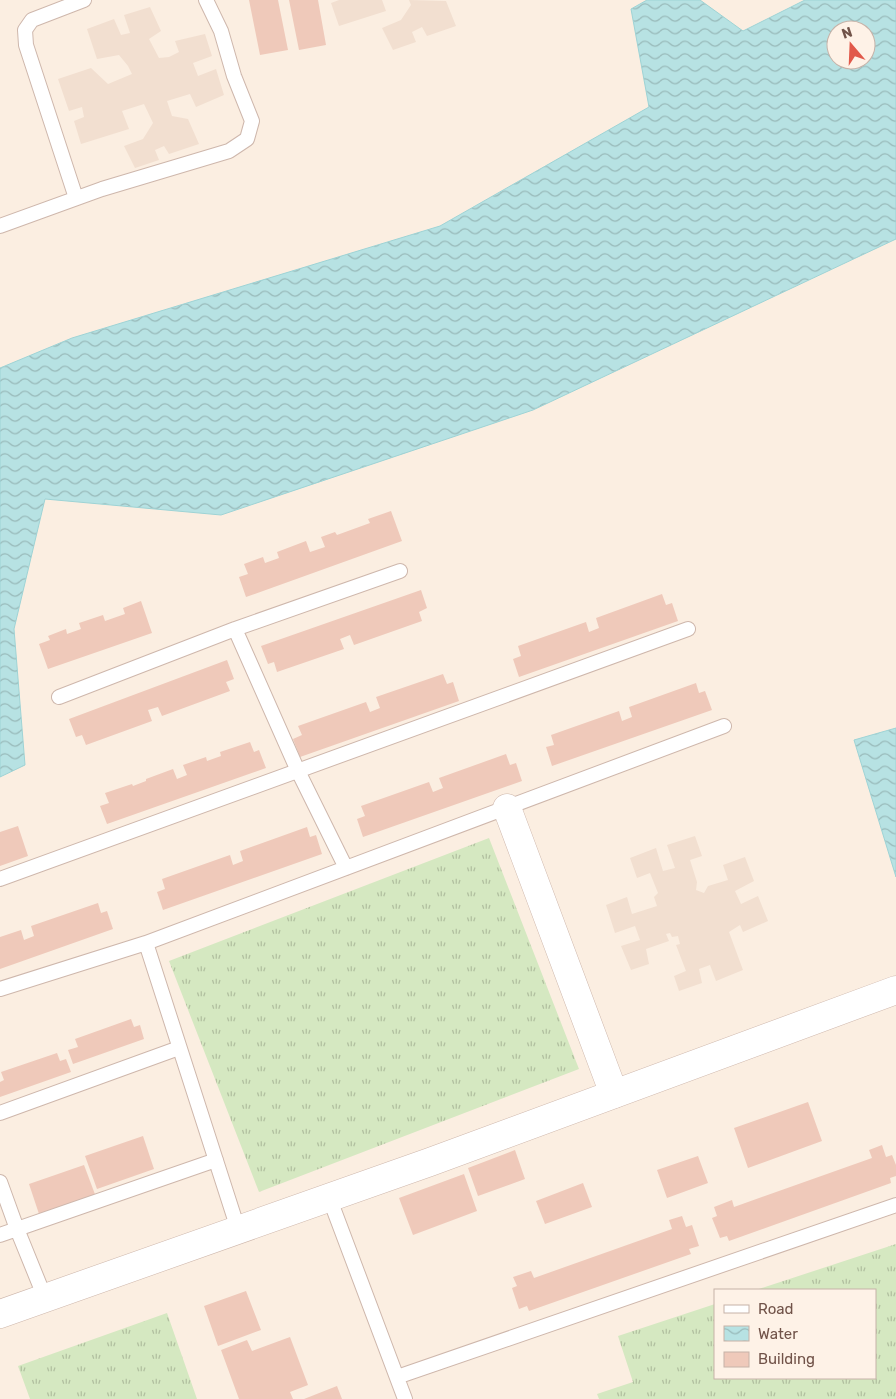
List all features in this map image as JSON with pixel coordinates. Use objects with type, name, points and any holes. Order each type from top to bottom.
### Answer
[{"type":"street","points":[[507,808],[614,1094]]},
{"type":"street","points":[[0,1314],[329,1198],[896,990]]},
{"type":"lane","points":[[76,198],[26,45],[25,30],[32,20],[84,0]]},
{"type":"lane","points":[[0,226],[76,198],[230,151],[248,139],[252,121],[234,76],[221,31],[206,0]]},
{"type":"lane","points":[[59,697],[235,629],[400,571]]},
{"type":"lane","points":[[235,629],[298,771],[346,868]]},
{"type":"lane","points":[[0,879],[688,629]]},
{"type":"lane","points":[[0,989],[146,944],[724,726]]},
{"type":"lane","points":[[146,944],[238,1230]]},
{"type":"lane","points":[[0,1113],[179,1048]]},
{"type":"lane","points":[[0,1235],[216,1160]]},
{"type":"lane","points":[[0,1182],[16,1229],[44,1298]]},
{"type":"lane","points":[[329,1198],[405,1399]]},
{"type":"lane","points":[[397,1377],[896,1205]]},
{"type":"shaded area","points":[[339,0],[382,0],[386,11],[339,26],[331,3]]},
{"type":"shaded area","points":[[409,0],[446,1],[456,26],[427,36],[422,27],[412,32],[416,42],[393,50],[382,28],[401,20],[411,5]]},
{"type":"shaded area","points":[[150,7],[161,31],[149,39],[159,58],[169,57],[179,52],[175,41],[205,34],[212,56],[193,63],[198,76],[216,69],[224,95],[196,107],[190,94],[167,101],[172,116],[188,119],[199,144],[169,154],[164,146],[155,150],[159,160],[135,168],[124,146],[143,139],[153,123],[144,104],[122,111],[129,129],[81,144],[74,121],[84,117],[82,107],[69,111],[58,79],[91,68],[108,84],[132,74],[119,55],[97,59],[87,29],[114,19],[121,35],[130,33],[124,15]]},
{"type":"shaded area","points":[[695,836],[702,856],[690,860],[697,882],[696,890],[704,893],[708,886],[728,880],[723,865],[745,857],[754,881],[735,891],[741,904],[758,896],[768,921],[743,932],[740,925],[729,932],[743,970],[716,981],[710,965],[699,969],[702,983],[679,991],[674,976],[686,971],[676,945],[680,944],[678,936],[672,937],[670,933],[666,934],[669,941],[646,949],[649,964],[631,970],[621,946],[640,940],[635,926],[615,933],[606,905],[627,897],[632,914],[657,906],[654,897],[658,893],[650,873],[637,878],[630,858],[656,848],[663,871],[675,868],[667,845]]},
{"type":"green space","points":[[489,838],[579,1069],[259,1192],[169,961]]},
{"type":"green space","points":[[896,1244],[896,1399],[599,1399],[597,1394],[633,1382],[618,1336],[714,1304],[714,1379],[876,1379],[876,1289],[759,1289]]},
{"type":"green space","points":[[167,1313],[197,1399],[30,1399],[18,1366]]},
{"type":"water","points":[[647,0],[700,0],[743,31],[805,0],[896,0],[896,239],[533,410],[221,515],[45,499],[14,629],[25,765],[0,777],[0,368],[72,338],[440,226],[649,107],[631,9]]},
{"type":"water","points":[[896,728],[896,877],[854,740]]},
{"type":"building","points":[[249,0],[278,0],[288,50],[260,55]]},
{"type":"building","points":[[289,0],[318,0],[326,45],[299,50]]},
{"type":"building","points":[[391,511],[402,541],[246,597],[239,577],[248,574],[244,564],[263,557],[265,563],[279,558],[277,552],[306,541],[310,552],[325,547],[321,537],[335,532],[337,535],[370,523],[368,519]]},
{"type":"building","points":[[421,590],[427,608],[419,612],[422,621],[354,645],[350,635],[340,639],[344,649],[277,672],[274,662],[268,664],[261,646]]},
{"type":"building","points":[[662,594],[666,605],[672,603],[678,621],[519,677],[513,659],[521,656],[518,646],[586,622],[589,632],[599,628],[596,618]]},
{"type":"building","points":[[141,601],[152,633],[48,669],[39,644],[50,640],[48,636],[66,629],[67,634],[81,629],[79,623],[103,615],[105,621],[125,614],[123,608]]},
{"type":"building","points":[[227,660],[234,679],[226,682],[230,691],[162,716],[158,707],[148,710],[152,721],[86,745],[82,735],[76,737],[69,719]]},
{"type":"building","points":[[443,674],[447,684],[453,682],[459,701],[300,757],[293,739],[302,735],[298,726],[366,702],[370,712],[380,708],[376,697]]},
{"type":"building","points":[[696,683],[699,693],[705,691],[712,710],[552,766],[546,747],[554,745],[551,735],[619,711],[622,721],[632,717],[629,707]]},
{"type":"building","points":[[250,742],[254,752],[259,750],[266,768],[107,824],[100,806],[109,803],[105,793],[132,784],[133,786],[173,769],[177,779],[187,775],[183,765],[206,757],[207,761],[221,756],[220,752]]},
{"type":"building","points":[[506,754],[510,765],[516,763],[522,781],[363,837],[357,819],[365,816],[361,806],[429,782],[433,792],[443,788],[439,778]]},
{"type":"building","points":[[18,826],[28,856],[0,866],[0,832]]},
{"type":"building","points":[[307,827],[310,837],[316,835],[322,854],[163,910],[157,892],[165,889],[162,879],[230,855],[233,865],[243,861],[240,851]]},
{"type":"building","points":[[98,903],[101,913],[107,911],[113,929],[0,969],[0,937],[21,930],[24,940],[34,936],[31,926]]},
{"type":"building","points":[[131,1019],[134,1027],[140,1025],[144,1039],[73,1064],[68,1050],[78,1047],[75,1039]]},
{"type":"building","points":[[57,1053],[60,1061],[66,1059],[71,1072],[0,1097],[0,1082],[4,1080],[1,1072]]},
{"type":"building","points":[[808,1102],[822,1141],[748,1168],[734,1128]]},
{"type":"building","points":[[143,1136],[154,1169],[97,1189],[85,1156]]},
{"type":"building","points":[[882,1145],[886,1157],[892,1155],[896,1165],[896,1176],[890,1178],[891,1183],[729,1241],[727,1236],[720,1238],[712,1218],[717,1216],[714,1207],[732,1200],[734,1207],[872,1158],[869,1150]]},
{"type":"building","points":[[515,1150],[525,1179],[478,1196],[468,1168]]},
{"type":"building","points":[[698,1156],[708,1183],[667,1198],[657,1170]]},
{"type":"building","points":[[84,1165],[96,1197],[40,1217],[29,1184]]},
{"type":"building","points":[[464,1174],[477,1211],[413,1235],[399,1198]]},
{"type":"building","points":[[583,1183],[592,1207],[545,1224],[536,1201]]},
{"type":"building","points":[[682,1216],[686,1227],[692,1225],[699,1246],[689,1249],[691,1254],[529,1311],[527,1306],[519,1309],[512,1288],[517,1286],[513,1277],[531,1271],[534,1278],[672,1229],[669,1220]]},
{"type":"building","points":[[246,1291],[261,1330],[218,1346],[204,1306]]},
{"type":"building","points":[[290,1337],[308,1385],[290,1392],[293,1399],[239,1399],[221,1350],[247,1340],[252,1351]]},
{"type":"building","points":[[337,1386],[342,1399],[304,1399]]}]
